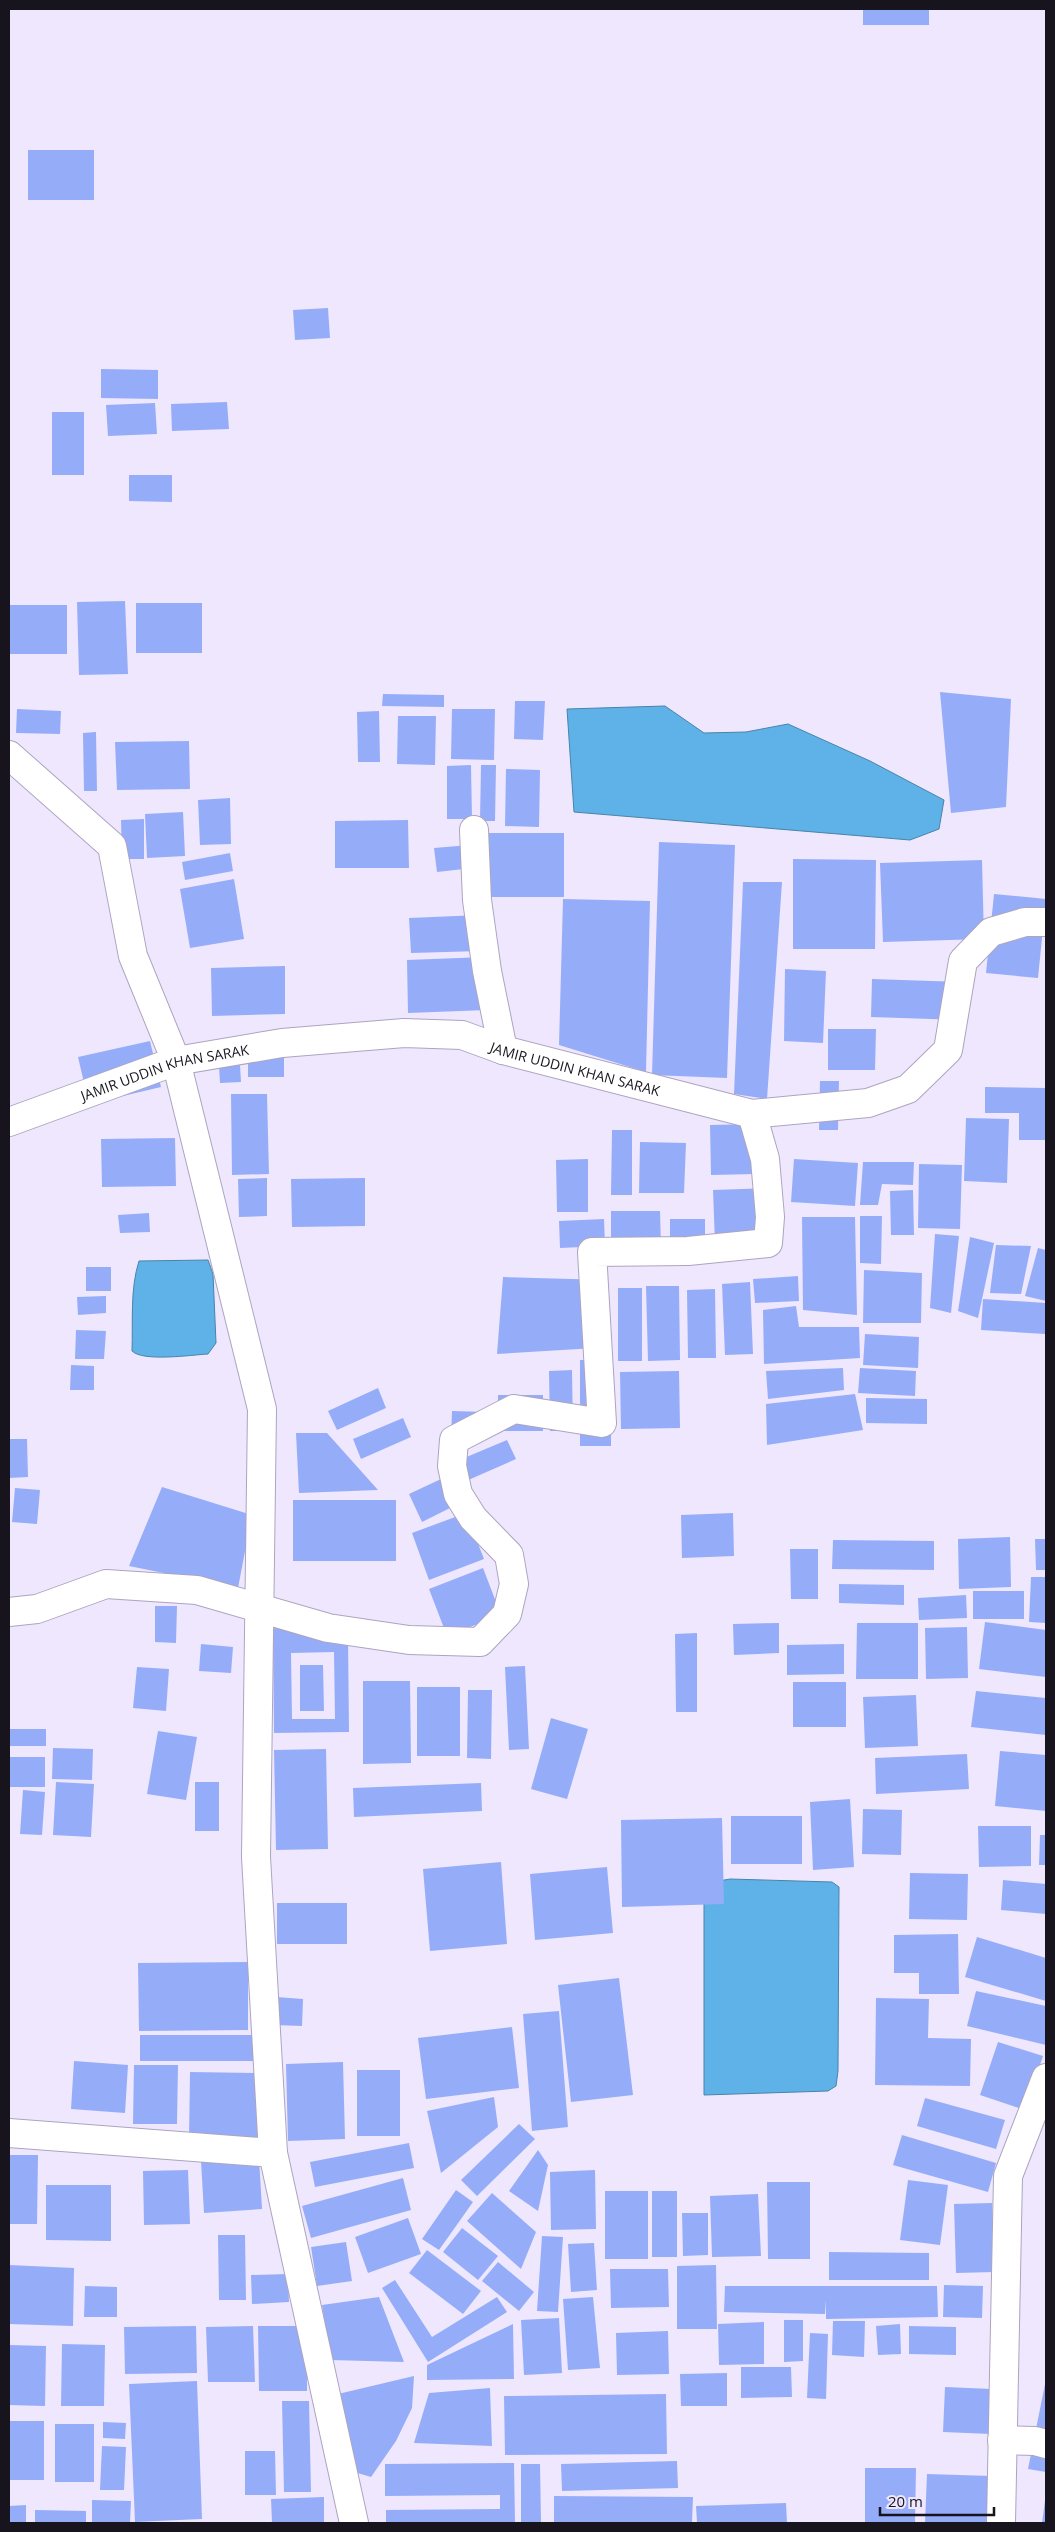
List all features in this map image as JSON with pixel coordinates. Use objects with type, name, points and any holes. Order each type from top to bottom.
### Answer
[{"type":"street","points":[[9,755],[112,846],[133,956],[176,1061],[262,1409],[256,1857],[273,2153],[354,2523]]},
{"type":"street","points":[[474,830],[477,900],[487,971],[503,1050]]},
{"type":"street","name":"JAMIR UDDIN KHAN SARAK","points":[[9,1122],[176,1061],[282,1043],[404,1033],[462,1035],[503,1050],[752,1114],[868,1103],[908,1089],[948,1050],[963,961],[991,932],[1025,922],[1046,922]]},
{"type":"street","points":[[9,1612],[37,1609],[106,1584],[197,1590],[328,1628],[391,1638],[480,1642],[507,1614],[514,1584],[509,1555],[473,1518],[458,1494],[452,1466],[454,1440],[514,1409],[602,1422],[592,1252],[688,1251],[768,1243],[770,1218],[765,1159],[752,1114]]},
{"type":"street","points":[[1001,2523],[1008,2176],[1046,2078]]},
{"type":"street","points":[[9,2133],[273,2153]]},
{"type":"street","points":[[1002,2440],[1046,2444]]},
{"type":"water","points":[[665,706],[704,733],[746,732],[788,724],[870,761],[944,800],[939,829],[910,840],[574,812],[567,709]]},
{"type":"water","points":[[208,1260],[213,1274],[216,1343],[208,1354],[156,1357],[132,1351],[133,1294],[139,1261]]},
{"type":"water","points":[[730,1879],[832,1882],[839,1887],[838,2071],[836,2086],[828,2091],[704,2095],[704,1891],[713,1882]]},
{"type":"building","points":[[863,9],[929,9],[929,25],[863,25]]},
{"type":"building","points":[[28,150],[94,150],[94,200],[28,200]]},
{"type":"building","points":[[328,308],[330,338],[295,340],[293,310]]},
{"type":"building","points":[[101,369],[158,370],[158,399],[101,398]]},
{"type":"building","points":[[227,402],[229,429],[172,431],[171,404]]},
{"type":"building","points":[[155,403],[157,434],[108,436],[106,405]]},
{"type":"building","points":[[52,412],[84,412],[84,475],[52,475]]},
{"type":"building","points":[[129,475],[172,475],[172,502],[129,501]]},
{"type":"building","points":[[125,601],[128,674],[79,675],[77,602]]},
{"type":"building","points":[[136,603],[202,603],[202,653],[136,653]]},
{"type":"building","points":[[9,605],[67,605],[67,654],[9,654]]},
{"type":"building","points":[[940,692],[1011,699],[1006,807],[951,813]]},
{"type":"building","points":[[383,694],[444,695],[444,707],[382,706]]},
{"type":"building","points":[[515,701],[545,701],[543,740],[514,739]]},
{"type":"building","points":[[17,709],[61,711],[60,734],[16,733]]},
{"type":"building","points":[[452,709],[495,709],[494,760],[451,759]]},
{"type":"building","points":[[379,711],[380,762],[358,762],[357,712]]},
{"type":"building","points":[[398,716],[436,716],[435,765],[397,764]]},
{"type":"building","points":[[96,732],[97,791],[84,791],[83,733]]},
{"type":"building","points":[[189,741],[190,789],[117,790],[115,742]]},
{"type":"building","points":[[471,765],[472,819],[447,819],[447,766]]},
{"type":"building","points":[[481,765],[496,765],[495,821],[480,821]]},
{"type":"building","points":[[506,769],[540,770],[539,827],[505,826]]},
{"type":"building","points":[[230,798],[231,844],[200,845],[198,800]]},
{"type":"building","points":[[183,812],[185,856],[147,858],[145,814]]},
{"type":"building","points":[[144,819],[144,859],[122,859],[121,820]]},
{"type":"building","points":[[408,820],[409,868],[335,868],[335,821]]},
{"type":"building","points":[[480,833],[564,833],[564,897],[480,897]]},
{"type":"building","points":[[659,842],[735,845],[727,1078],[652,1075]]},
{"type":"building","points":[[470,845],[473,868],[437,872],[434,848]]},
{"type":"building","points":[[230,853],[233,871],[185,880],[182,862]]},
{"type":"building","points":[[793,859],[876,860],[875,949],[793,949]]},
{"type":"building","points":[[982,860],[984,939],[883,942],[880,863]]},
{"type":"building","points":[[234,879],[244,939],[190,948],[180,889]]},
{"type":"building","points":[[743,882],[782,882],[767,1099],[734,1094]]},
{"type":"building","points":[[994,894],[1046,899],[1038,978],[986,973]]},
{"type":"building","points":[[563,899],[650,901],[646,1072],[559,1045]]},
{"type":"building","points":[[480,915],[481,951],[411,953],[409,918]]},
{"type":"building","points":[[485,957],[487,1010],[408,1013],[407,960]]},
{"type":"building","points":[[285,966],[285,1014],[212,1016],[211,968]]},
{"type":"building","points":[[785,969],[826,971],[823,1043],[784,1041]]},
{"type":"building","points":[[872,979],[962,982],[961,1020],[871,1017]]},
{"type":"building","points":[[828,1029],[876,1029],[875,1070],[828,1070]]},
{"type":"building","points":[[150,1041],[161,1087],[89,1104],[78,1057]]},
{"type":"building","points":[[284,1049],[284,1077],[248,1077],[248,1050]]},
{"type":"building","points":[[240,1065],[241,1082],[220,1083],[219,1066]]},
{"type":"building","points":[[820,1081],[839,1081],[838,1130],[819,1130]]},
{"type":"building","points":[[985,1087],[1046,1088],[1046,1140],[1019,1140],[1019,1113],[985,1113]]},
{"type":"building","points":[[231,1094],[267,1094],[269,1174],[232,1175]]},
{"type":"building","points":[[966,1118],[1009,1119],[1007,1183],[964,1181]]},
{"type":"building","points":[[755,1124],[755,1174],[711,1175],[710,1125]]},
{"type":"building","points":[[612,1130],[632,1130],[632,1195],[611,1195]]},
{"type":"building","points":[[175,1138],[176,1186],[102,1187],[101,1139]]},
{"type":"building","points":[[640,1142],[686,1143],[684,1193],[639,1193]]},
{"type":"building","points":[[588,1159],[588,1212],[557,1212],[556,1160]]},
{"type":"building","points":[[794,1159],[858,1163],[855,1206],[791,1202]]},
{"type":"building","points":[[863,1162],[914,1162],[913,1185],[882,1184],[878,1205],[860,1205]]},
{"type":"building","points":[[919,1164],[962,1165],[960,1229],[918,1228]]},
{"type":"building","points":[[267,1178],[267,1216],[239,1217],[238,1179]]},
{"type":"building","points":[[365,1178],[365,1226],[292,1227],[291,1179]]},
{"type":"building","points":[[768,1188],[770,1242],[715,1243],[713,1190]]},
{"type":"building","points":[[913,1190],[914,1235],[891,1235],[890,1191]]},
{"type":"building","points":[[611,1211],[660,1211],[661,1248],[611,1248]]},
{"type":"building","points":[[149,1213],[150,1232],[120,1233],[118,1215]]},
{"type":"building","points":[[860,1216],[882,1216],[881,1264],[860,1263]]},
{"type":"building","points":[[802,1217],[855,1217],[857,1315],[803,1310]]},
{"type":"building","points":[[604,1219],[605,1246],[560,1248],[559,1221]]},
{"type":"building","points":[[670,1219],[705,1219],[705,1248],[670,1248]]},
{"type":"building","points":[[935,1234],[959,1236],[951,1313],[930,1308]]},
{"type":"building","points":[[970,1237],[994,1243],[978,1318],[958,1311]]},
{"type":"building","points":[[996,1245],[1031,1246],[1021,1294],[990,1293]]},
{"type":"building","points":[[1038,1248],[1046,1250],[1046,1301],[1025,1296]]},
{"type":"building","points":[[86,1267],[111,1267],[111,1291],[86,1291]]},
{"type":"building","points":[[864,1270],[922,1273],[921,1323],[863,1323]]},
{"type":"building","points":[[798,1276],[799,1301],[755,1303],[753,1279]]},
{"type":"building","points":[[503,1277],[608,1280],[612,1347],[497,1354]]},
{"type":"building","points":[[750,1282],[753,1354],[725,1355],[722,1284]]},
{"type":"building","points":[[646,1286],[679,1286],[680,1360],[648,1361]]},
{"type":"building","points":[[618,1288],[642,1288],[642,1361],[618,1361]]},
{"type":"building","points":[[715,1289],[716,1358],[688,1358],[687,1290]]},
{"type":"building","points":[[106,1296],[106,1313],[78,1315],[77,1297]]},
{"type":"building","points":[[983,1299],[1046,1303],[1045,1334],[981,1330]]},
{"type":"building","points":[[796,1306],[799,1327],[859,1327],[860,1358],[764,1364],[763,1310]]},
{"type":"building","points":[[76,1330],[106,1331],[104,1359],[75,1359]]},
{"type":"building","points":[[865,1334],[919,1337],[918,1368],[863,1365]]},
{"type":"building","points":[[580,1360],[611,1360],[611,1446],[580,1446]]},
{"type":"building","points":[[71,1365],[94,1366],[94,1390],[70,1390]]},
{"type":"building","points":[[843,1368],[844,1390],[768,1399],[766,1371]]},
{"type":"building","points":[[860,1368],[916,1371],[915,1396],[858,1393]]},
{"type":"building","points":[[572,1370],[573,1431],[550,1431],[549,1371]]},
{"type":"building","points":[[679,1371],[680,1428],[621,1429],[620,1372]]},
{"type":"building","points":[[378,1388],[386,1408],[337,1430],[328,1411]]},
{"type":"building","points":[[855,1394],[863,1430],[767,1445],[766,1404]]},
{"type":"building","points":[[498,1395],[543,1395],[543,1431],[498,1431]]},
{"type":"building","points":[[866,1398],[927,1399],[927,1424],[866,1423]]},
{"type":"building","points":[[452,1411],[486,1412],[485,1440],[451,1440]]},
{"type":"building","points":[[403,1418],[411,1437],[361,1459],[353,1439]]},
{"type":"building","points":[[296,1433],[327,1433],[378,1490],[299,1493]]},
{"type":"building","points":[[9,1439],[27,1439],[28,1477],[9,1478]]},
{"type":"building","points":[[507,1440],[516,1459],[466,1481],[457,1461]]},
{"type":"building","points":[[441,1479],[454,1506],[422,1522],[409,1494]]},
{"type":"building","points":[[162,1487],[252,1515],[238,1588],[129,1566]]},
{"type":"building","points":[[15,1488],[40,1490],[37,1524],[12,1522]]},
{"type":"building","points":[[293,1500],[396,1500],[396,1561],[293,1561]]},
{"type":"building","points":[[466,1513],[484,1559],[429,1580],[412,1533]]},
{"type":"building","points":[[733,1513],[734,1556],[682,1558],[681,1515]]},
{"type":"building","points":[[1010,1537],[1011,1587],[959,1589],[958,1539]]},
{"type":"building","points":[[1035,1539],[1046,1539],[1046,1570],[1036,1570]]},
{"type":"building","points":[[833,1540],[934,1541],[934,1570],[832,1569]]},
{"type":"building","points":[[790,1549],[818,1549],[818,1599],[791,1599]]},
{"type":"building","points":[[483,1568],[501,1615],[447,1636],[429,1589]]},
{"type":"building","points":[[1031,1577],[1046,1577],[1046,1623],[1029,1622]]},
{"type":"building","points":[[839,1584],[904,1585],[904,1605],[839,1603]]},
{"type":"building","points":[[973,1591],[1024,1591],[1024,1619],[973,1619]]},
{"type":"building","points":[[966,1595],[967,1618],[919,1620],[918,1598]]},
{"type":"building","points":[[155,1606],[177,1606],[176,1643],[155,1642]]},
{"type":"building","points":[[985,1622],[1046,1630],[1046,1677],[979,1669]]},
{"type":"building","points":[[779,1623],[779,1653],[734,1655],[733,1624]]},
{"type":"building","points":[[857,1623],[918,1623],[918,1679],[856,1679]]},
{"type":"building","points":[[967,1627],[968,1678],[926,1679],[925,1628]]},
{"type":"building","points":[[273,1628],[348,1636],[349,1732],[274,1733]],"holes":[[[334,1652],[335,1719],[292,1719],[291,1653]]]},
{"type":"building","points":[[697,1633],[697,1712],[676,1712],[675,1634]]},
{"type":"building","points":[[201,1644],[233,1647],[231,1673],[199,1671]]},
{"type":"building","points":[[844,1644],[844,1674],[787,1675],[787,1645]]},
{"type":"building","points":[[300,1665],[323,1665],[324,1711],[300,1711]]},
{"type":"building","points":[[525,1666],[529,1749],[509,1750],[505,1667]]},
{"type":"building","points":[[137,1667],[169,1669],[166,1711],[133,1708]]},
{"type":"building","points":[[363,1681],[410,1681],[411,1763],[363,1764]]},
{"type":"building","points":[[793,1682],[846,1682],[846,1727],[793,1727]]},
{"type":"building","points":[[417,1687],[460,1687],[460,1756],[417,1756]]},
{"type":"building","points":[[468,1690],[492,1690],[491,1759],[467,1758]]},
{"type":"building","points":[[976,1691],[1046,1698],[1046,1735],[971,1727]]},
{"type":"building","points":[[916,1695],[918,1746],[865,1748],[863,1697]]},
{"type":"building","points":[[551,1718],[588,1729],[567,1799],[531,1789]]},
{"type":"building","points":[[9,1729],[46,1729],[46,1746],[9,1746]]},
{"type":"building","points":[[158,1731],[197,1737],[186,1800],[147,1794]]},
{"type":"building","points":[[53,1748],[93,1749],[92,1780],[52,1779]]},
{"type":"building","points":[[326,1749],[328,1849],[276,1850],[274,1750]]},
{"type":"building","points":[[1000,1751],[1046,1755],[1046,1811],[995,1806]]},
{"type":"building","points":[[967,1754],[969,1789],[876,1794],[875,1758]]},
{"type":"building","points":[[9,1757],[45,1757],[45,1787],[9,1787]]},
{"type":"building","points":[[56,1782],[94,1784],[91,1837],[53,1835]]},
{"type":"building","points":[[195,1782],[219,1782],[219,1831],[195,1831]]},
{"type":"building","points":[[481,1783],[482,1811],[354,1817],[353,1788]]},
{"type":"building","points":[[23,1790],[45,1792],[42,1835],[20,1834]]},
{"type":"building","points":[[850,1799],[854,1867],[813,1870],[810,1802]]},
{"type":"building","points":[[863,1809],[902,1810],[901,1855],[862,1854]]},
{"type":"building","points":[[731,1816],[802,1816],[802,1864],[731,1864]]},
{"type":"building","points":[[722,1818],[724,1904],[622,1907],[621,1820]]},
{"type":"building","points":[[978,1826],[1031,1826],[1031,1866],[979,1867]]},
{"type":"building","points":[[1040,1835],[1046,1835],[1046,1865],[1039,1865]]},
{"type":"building","points":[[501,1862],[507,1944],[430,1951],[423,1869]]},
{"type":"building","points":[[607,1867],[613,1933],[535,1940],[530,1874]]},
{"type":"building","points":[[910,1873],[968,1874],[967,1920],[909,1919]]},
{"type":"building","points":[[1003,1880],[1046,1884],[1046,1914],[1001,1910]]},
{"type":"building","points":[[277,1903],[347,1903],[347,1944],[277,1944]]},
{"type":"building","points":[[958,1934],[959,1994],[919,1994],[919,1973],[894,1973],[894,1935]]},
{"type":"building","points":[[977,1937],[1046,1958],[1046,2001],[965,1977]]},
{"type":"building","points":[[248,1962],[248,2030],[139,2031],[138,1963]]},
{"type":"building","points":[[619,1978],[633,2095],[571,2102],[558,1985]]},
{"type":"building","points":[[976,1991],[1046,2006],[1046,2045],[967,2026]]},
{"type":"building","points":[[276,1997],[303,1999],[302,2026],[274,2025]]},
{"type":"building","points":[[876,1998],[929,1999],[928,2038],[971,2039],[970,2086],[875,2085]]},
{"type":"building","points":[[559,2011],[568,2127],[532,2131],[523,2014]]},
{"type":"building","points":[[512,2027],[519,2088],[426,2099],[418,2038]]},
{"type":"building","points":[[140,2035],[254,2035],[254,2061],[140,2061]]},
{"type":"building","points":[[998,2042],[1043,2056],[1025,2110],[980,2095]]},
{"type":"building","points":[[74,2061],[128,2065],[125,2113],[71,2109]]},
{"type":"building","points":[[343,2062],[345,2139],[288,2141],[286,2064]]},
{"type":"building","points":[[134,2065],[178,2065],[177,2124],[133,2124]]},
{"type":"building","points":[[357,2070],[400,2070],[400,2136],[357,2136]]},
{"type":"building","points":[[190,2072],[260,2073],[259,2139],[189,2138]]},
{"type":"building","points":[[494,2097],[498,2127],[441,2173],[427,2111]]},
{"type":"building","points":[[925,2098],[1005,2120],[996,2149],[917,2126]]},
{"type":"building","points":[[519,2124],[535,2139],[477,2196],[461,2180]]},
{"type":"building","points":[[902,2135],[996,2163],[988,2192],[893,2165]]},
{"type":"building","points":[[409,2143],[414,2168],[315,2187],[310,2162]]},
{"type":"building","points":[[538,2150],[548,2165],[538,2211],[509,2191]]},
{"type":"building","points":[[9,2155],[38,2155],[37,2224],[9,2224]]},
{"type":"building","points":[[259,2158],[262,2209],[204,2213],[201,2161]]},
{"type":"building","points":[[188,2170],[190,2224],[144,2225],[143,2171]]},
{"type":"building","points":[[595,2170],[596,2229],[551,2230],[550,2172]]},
{"type":"building","points":[[403,2178],[411,2210],[311,2238],[302,2206]]},
{"type":"building","points":[[908,2180],[948,2185],[940,2245],[900,2240]]},
{"type":"building","points":[[767,2182],[810,2182],[810,2259],[768,2259]]},
{"type":"building","points":[[46,2185],[111,2185],[111,2241],[46,2240]]},
{"type":"building","points":[[456,2190],[473,2202],[439,2250],[422,2239]]},
{"type":"building","points":[[605,2191],[648,2191],[648,2259],[605,2259]]},
{"type":"building","points":[[652,2191],[677,2191],[677,2257],[652,2257]]},
{"type":"building","points":[[492,2193],[536,2232],[521,2269],[467,2221]]},
{"type":"building","points":[[758,2194],[761,2256],[712,2257],[710,2196]]},
{"type":"building","points":[[992,2203],[994,2272],[956,2273],[954,2204]]},
{"type":"building","points":[[682,2213],[708,2213],[708,2255],[683,2256]]},
{"type":"building","points":[[408,2218],[421,2254],[368,2273],[355,2237]]},
{"type":"building","points":[[462,2228],[498,2256],[478,2280],[443,2252]]},
{"type":"building","points":[[218,2235],[245,2235],[246,2300],[219,2300]]},
{"type":"building","points":[[542,2236],[563,2237],[558,2312],[537,2311]]},
{"type":"building","points":[[346,2242],[352,2281],[317,2286],[311,2247]]},
{"type":"building","points":[[594,2243],[597,2290],[571,2292],[568,2244]]},
{"type":"building","points":[[427,2250],[481,2291],[463,2314],[409,2273]]},
{"type":"building","points":[[829,2252],[929,2253],[929,2280],[829,2280]]},
{"type":"building","points":[[498,2262],[534,2292],[519,2311],[482,2281]]},
{"type":"building","points":[[9,2265],[74,2268],[73,2326],[9,2324]]},
{"type":"building","points":[[716,2265],[717,2329],[677,2329],[677,2266]]},
{"type":"building","points":[[610,2269],[668,2269],[669,2307],[611,2308]]},
{"type":"building","points":[[288,2274],[289,2302],[252,2304],[251,2275]]},
{"type":"building","points":[[395,2280],[432,2337],[497,2297],[507,2312],[428,2362],[382,2288]]},
{"type":"building","points":[[944,2285],[983,2286],[982,2318],[943,2317]]},
{"type":"building","points":[[85,2286],[117,2287],[117,2317],[84,2317]]},
{"type":"building","points":[[725,2286],[937,2286],[938,2317],[826,2319],[826,2300],[825,2314],[724,2312]]},
{"type":"building","points":[[379,2297],[404,2362],[330,2360],[322,2305]]},
{"type":"building","points":[[593,2297],[600,2368],[568,2370],[563,2299]]},
{"type":"building","points":[[559,2318],[562,2373],[524,2375],[521,2320]]},
{"type":"building","points":[[784,2320],[803,2320],[803,2361],[784,2362]]},
{"type":"building","points":[[833,2321],[865,2321],[864,2357],[832,2355]]},
{"type":"building","points":[[764,2322],[764,2364],[719,2365],[718,2324]]},
{"type":"building","points":[[513,2324],[514,2379],[427,2380],[427,2365]]},
{"type":"building","points":[[900,2324],[901,2354],[878,2355],[876,2326]]},
{"type":"building","points":[[196,2326],[197,2373],[125,2374],[124,2327]]},
{"type":"building","points":[[253,2326],[255,2382],[208,2382],[206,2327]]},
{"type":"building","points":[[258,2326],[307,2326],[307,2391],[259,2391]]},
{"type":"building","points":[[909,2326],[956,2327],[956,2355],[909,2354]]},
{"type":"building","points":[[668,2331],[669,2374],[617,2375],[616,2333]]},
{"type":"building","points":[[810,2333],[828,2334],[826,2399],[807,2398]]},
{"type":"building","points":[[62,2344],[105,2345],[104,2406],[61,2406]]},
{"type":"building","points":[[9,2345],[46,2346],[45,2406],[9,2405]]},
{"type":"building","points":[[741,2367],[791,2367],[792,2397],[741,2398]]},
{"type":"building","points":[[727,2373],[727,2406],[681,2406],[680,2374]]},
{"type":"building","points":[[414,2376],[412,2408],[396,2441],[371,2477],[354,2472],[338,2394]]},
{"type":"building","points":[[197,2381],[202,2519],[135,2522],[129,2384]]},
{"type":"building","points":[[1046,2384],[1046,2472],[1028,2469]]},
{"type":"building","points":[[945,2387],[992,2389],[991,2434],[943,2432]]},
{"type":"building","points":[[490,2388],[492,2446],[414,2443],[429,2393]]},
{"type":"building","points":[[666,2394],[667,2454],[505,2455],[504,2396]]},
{"type":"building","points":[[282,2401],[309,2401],[311,2492],[284,2492]]},
{"type":"building","points":[[9,2421],[44,2421],[44,2480],[9,2480]]},
{"type":"building","points":[[103,2422],[126,2423],[125,2439],[103,2438]]},
{"type":"building","points":[[55,2424],[94,2424],[94,2482],[55,2482]]},
{"type":"building","points":[[102,2446],[126,2447],[124,2490],[100,2490]]},
{"type":"building","points":[[245,2451],[275,2451],[276,2495],[245,2495]]},
{"type":"building","points":[[677,2461],[678,2488],[562,2491],[561,2464]]},
{"type":"building","points":[[514,2463],[515,2523],[386,2523],[386,2510],[500,2509],[500,2495],[385,2496],[385,2464]]},
{"type":"building","points":[[521,2464],[540,2464],[541,2523],[521,2523]]},
{"type":"building","points":[[865,2468],[916,2468],[915,2523],[865,2523]]},
{"type":"building","points":[[927,2474],[991,2476],[989,2523],[925,2523]]},
{"type":"building","points":[[554,2496],[693,2497],[692,2523],[554,2523]]},
{"type":"building","points":[[324,2497],[324,2523],[272,2523],[271,2499]]},
{"type":"building","points":[[92,2500],[131,2501],[130,2523],[92,2523]]},
{"type":"building","points":[[1045,2500],[1046,2523],[1042,2523]]},
{"type":"building","points":[[786,2503],[787,2523],[697,2523],[696,2506]]},
{"type":"building","points":[[26,2505],[26,2523],[9,2523],[9,2506]]},
{"type":"building","points":[[35,2510],[86,2511],[86,2523],[35,2523]]}]
